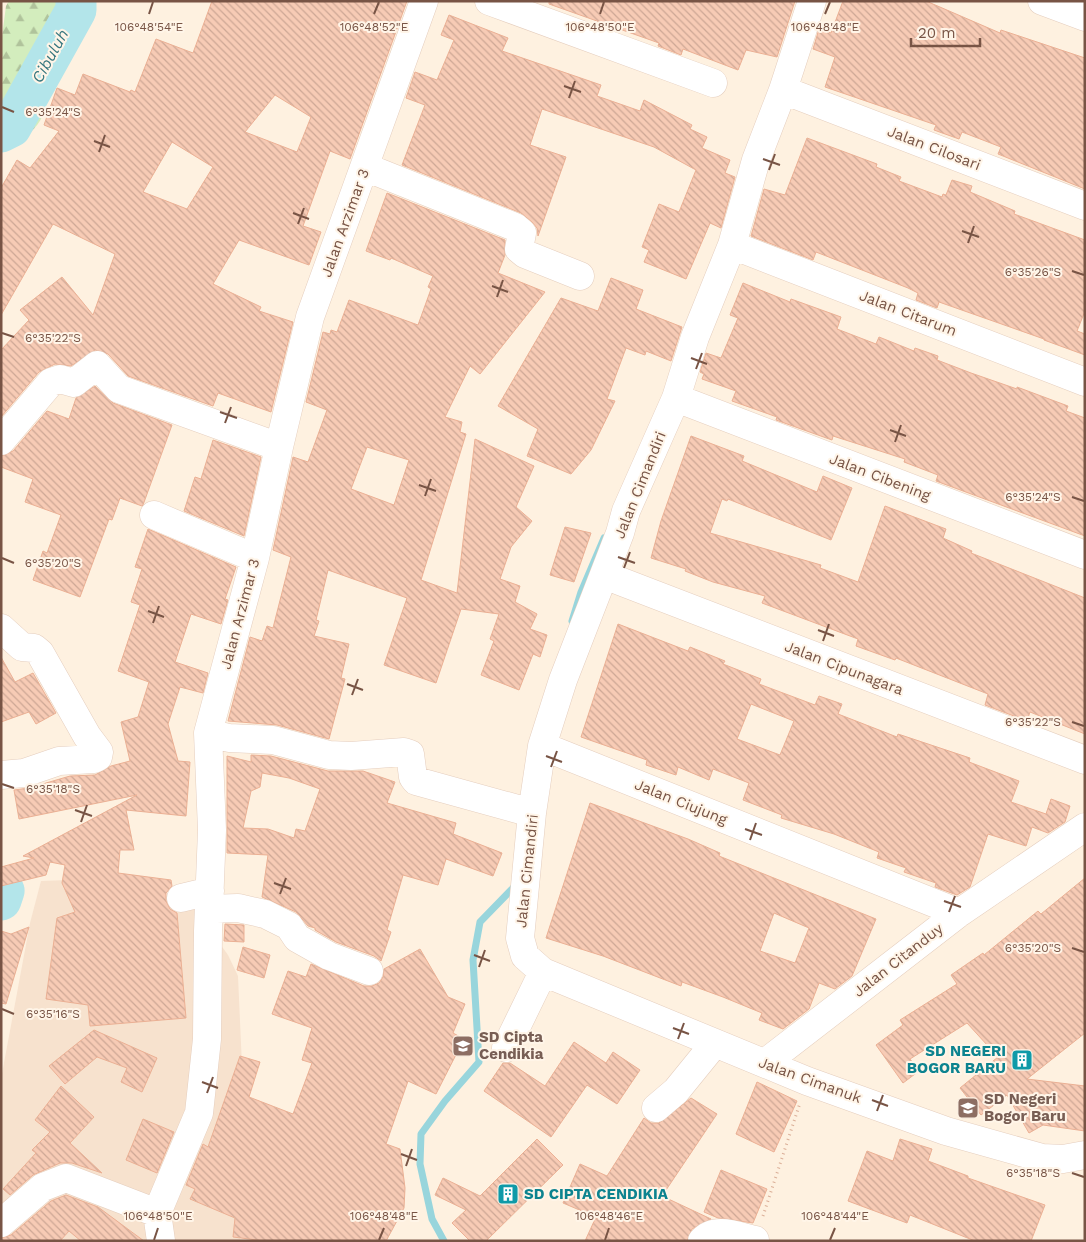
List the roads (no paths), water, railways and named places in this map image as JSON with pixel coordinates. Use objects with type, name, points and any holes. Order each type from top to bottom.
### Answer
[{"type":"street","name":"Jalan Arzimar 3","points":[[157,1213],[199,1112],[207,1039],[212,830],[208,733],[255,558],[310,317],[424,1]]},
{"type":"street","points":[[488,1],[713,84]]},
{"type":"street","name":"Jalan Cimandiri","points":[[543,972],[525,956],[520,938],[528,812],[542,746],[563,680],[604,575],[626,511],[676,398],[695,337],[732,245],[756,160],[783,90],[812,1]]},
{"type":"street","points":[[1042,1],[1085,17]]},
{"type":"street","name":"Jalan Cilosari","points":[[783,90],[1085,206]]},
{"type":"street","points":[[365,167],[515,227],[522,233],[519,249],[525,254],[580,276]]},
{"type":"street","name":"Jalan Citarum","points":[[732,245],[1085,382]]},
{"type":"street","points":[[1,441],[51,382],[60,379],[74,383],[97,365],[102,368],[119,389],[279,447]]},
{"type":"street","name":"Jalan Cibening","points":[[676,398],[1085,556]]},
{"type":"street","points":[[154,515],[255,558]]},
{"type":"street","name":"Jalan Cipunagara","points":[[604,575],[1085,760]]},
{"type":"street","points":[[1,628],[22,647],[34,648],[40,653],[87,736],[99,752],[98,757],[94,759],[59,761],[24,773],[1,775]]},
{"type":"street","points":[[208,733],[228,738],[273,740],[329,755],[351,756],[404,752],[410,754],[413,777],[416,781],[469,794],[528,812]]},
{"type":"street","name":"Jalan Ciujung","points":[[542,746],[959,912]]},
{"type":"street","name":"Jalan Citanduy","points":[[765,1064],[959,912],[1085,828]]},
{"type":"street","points":[[181,898],[209,900],[266,914],[289,926],[297,938],[329,956],[369,971]]},
{"type":"street","points":[[506,1048],[543,972]]},
{"type":"street","name":"Jalan Cimanuk","points":[[543,972],[807,1081],[946,1130],[1042,1158],[1063,1159],[1085,1154]]},
{"type":"street","points":[[656,1108],[676,1091],[715,1043]]},
{"type":"street","points":[[1,1223],[43,1187],[66,1178],[157,1213],[161,1241]]},
{"type":"street","points":[[702,1241],[710,1233],[718,1232],[755,1240]]},
{"type":"waterway","name":"Cibuluh","points":[[1,132],[11,127],[76,10],[76,1]]},
{"type":"waterway","points":[[572,621],[581,592],[604,538]]},
{"type":"waterway","points":[[444,1241],[432,1219],[420,1164],[421,1134],[445,1101],[479,1062],[473,960],[480,922],[515,884]]},
{"type":"waterway","name":"Cibuluh","points":[[1,887],[4,891],[1,900]]},
{"type":"place","name":"SD Cipta Cendikia","points":[[463,1046]]},
{"type":"place","name":"SD NEGERI BOGOR BARU","points":[[1022,1060]]},
{"type":"place","name":"SD Negeri Bogor Baru","points":[[968,1108]]},
{"type":"place","name":"SD CIPTA CENDIKIA","points":[[508,1194]]}]
